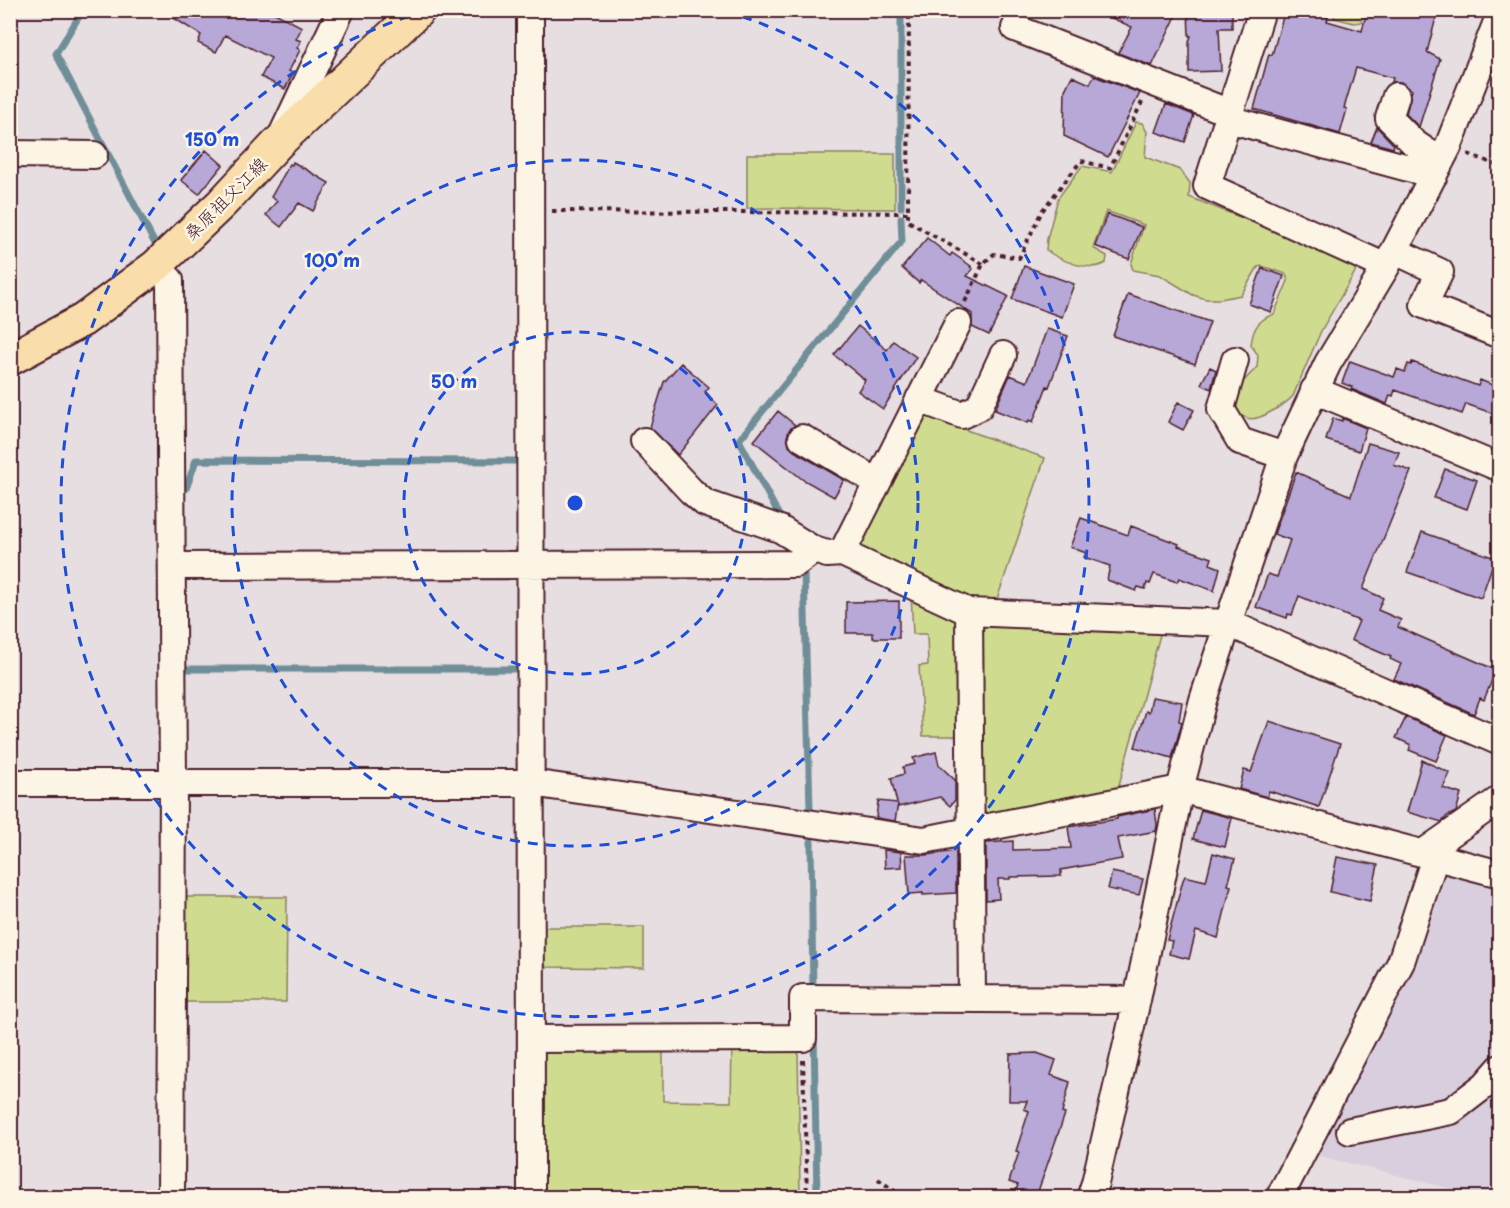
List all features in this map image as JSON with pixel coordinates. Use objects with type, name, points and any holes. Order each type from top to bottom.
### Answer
[{"type":"main road","name":"桑原祖父江線","points":[[10,358],[83,320],[156,266],[222,203],[278,143],[419,10]]},
{"type":"street","points":[[278,143],[341,10]]},
{"type":"street","points":[[530,10],[531,1197]]},
{"type":"street","points":[[1262,10],[1207,186],[1391,259],[1440,272],[1424,304],[1500,335]]},
{"type":"street","points":[[1090,1197],[1137,1000],[1180,789],[1203,700],[1284,456],[1328,363],[1391,259],[1441,161],[1491,56],[1500,14]]},
{"type":"street","points":[[1015,28],[1152,81],[1229,116],[1441,161]]},
{"type":"street","points":[[1396,96],[1389,118],[1414,143],[1441,161]]},
{"type":"street","points":[[10,154],[94,156]]},
{"type":"street","points":[[156,266],[170,280],[173,783],[171,1197]]},
{"type":"street","points":[[842,553],[958,323]]},
{"type":"street","points":[[919,399],[962,415],[979,407],[1003,355]]},
{"type":"street","points":[[1235,360],[1221,409],[1240,441],[1284,456]]},
{"type":"street","points":[[1314,390],[1500,468]]},
{"type":"street","points":[[802,438],[877,482]]},
{"type":"street","points":[[644,441],[691,492],[705,503],[780,529],[814,550],[827,555],[842,553],[969,612],[1228,622],[1500,742]]},
{"type":"street","points":[[172,566],[795,564],[814,550]]},
{"type":"street","points":[[969,612],[972,999]]},
{"type":"street","points":[[10,783],[531,783],[924,840],[1180,789],[1500,874]]},
{"type":"street","points":[[1279,1197],[1401,962],[1429,855],[1500,799]]},
{"type":"street","points":[[531,1039],[803,1038],[803,998],[1137,1000]]},
{"type":"street","points":[[1350,1131],[1451,1111],[1485,1085],[1500,1068]]},
{"type":"path","points":[[909,10],[908,221],[983,264]]},
{"type":"path","points":[[958,323],[958,315],[983,264],[994,254],[1019,258],[1042,211],[1081,161],[1110,168],[1152,81]]},
{"type":"path","points":[[1441,161],[1500,166]]},
{"type":"path","points":[[530,211],[908,213]]},
{"type":"path","points":[[803,1038],[807,1197]]},
{"type":"path","points":[[878,1179],[904,1197]]},
{"type":"shaded area","points":[[1448,869],[1499,883],[1499,1197],[1485,1197],[1311,1154],[1441,872]]},
{"type":"green space","points":[[1334,10],[1364,11],[1361,22],[1354,23],[1334,18]]},
{"type":"green space","points":[[1136,122],[1142,123],[1147,132],[1145,157],[1180,170],[1190,183],[1189,197],[1356,263],[1355,272],[1321,331],[1293,396],[1284,404],[1262,416],[1247,418],[1231,408],[1241,384],[1257,367],[1258,355],[1251,345],[1253,334],[1260,322],[1274,314],[1288,281],[1286,274],[1262,266],[1258,267],[1241,295],[1206,299],[1193,295],[1160,275],[1133,270],[1131,264],[1144,225],[1106,211],[1093,248],[1107,256],[1106,263],[1092,267],[1084,266],[1067,262],[1046,250],[1058,198],[1082,166],[1112,172]]},
{"type":"green space","points":[[747,154],[895,154],[895,209],[747,208]]},
{"type":"green space","points":[[921,414],[1045,458],[994,608],[961,604],[858,551],[854,541]]},
{"type":"green space","points":[[911,593],[963,616],[965,736],[923,736],[919,666],[928,665],[927,634],[913,634]]},
{"type":"green space","points":[[975,618],[1163,624],[1117,792],[976,820]]},
{"type":"green space","points":[[179,897],[287,897],[286,1002],[178,1002]]},
{"type":"green space","points":[[542,927],[644,927],[644,968],[542,967]]},
{"type":"green space","points":[[539,1044],[663,1044],[663,1101],[731,1102],[732,1044],[798,1044],[800,1197],[539,1197]]},
{"type":"building","points":[[161,10],[269,10],[302,27],[296,39],[301,41],[297,48],[300,50],[289,71],[293,73],[285,89],[261,77],[271,58],[225,35],[216,52],[198,43],[201,35]]},
{"type":"building","points":[[1094,10],[1179,10],[1152,66],[1118,53],[1132,27]]},
{"type":"building","points":[[1188,10],[1232,10],[1232,28],[1219,28],[1221,71],[1189,72],[1191,36],[1189,36]]},
{"type":"building","points":[[1285,10],[1330,10],[1327,21],[1362,31],[1367,10],[1438,10],[1427,52],[1440,59],[1419,127],[1406,114],[1412,90],[1401,82],[1392,82],[1393,78],[1356,68],[1344,108],[1347,109],[1340,134],[1254,109],[1269,54],[1272,55]]},
{"type":"building","points":[[1072,76],[1090,84],[1094,76],[1140,93],[1108,157],[1064,136],[1065,90]]},
{"type":"building","points":[[1166,104],[1194,115],[1185,142],[1156,132]]},
{"type":"building","points":[[1377,127],[1394,145],[1393,148],[1371,142]]},
{"type":"building","points":[[206,150],[223,165],[199,194],[181,180]]},
{"type":"building","points":[[293,162],[329,183],[313,211],[299,203],[281,227],[266,215],[277,201],[271,197]]},
{"type":"building","points":[[1107,214],[1142,227],[1129,259],[1095,246]]},
{"type":"building","points":[[927,238],[950,256],[952,253],[971,266],[973,269],[967,276],[1008,296],[989,335],[972,327],[972,314],[921,280],[919,283],[902,268]]},
{"type":"building","points":[[1024,266],[1074,284],[1062,317],[1012,299]]},
{"type":"building","points":[[1262,268],[1284,276],[1271,312],[1249,304]]},
{"type":"building","points":[[1128,294],[1210,322],[1195,364],[1113,336]]},
{"type":"building","points":[[858,326],[887,350],[893,341],[916,357],[883,409],[858,391],[865,380],[834,355]]},
{"type":"building","points":[[1047,329],[1068,336],[1033,422],[1029,420],[1028,423],[995,410],[1010,375],[1027,382]]},
{"type":"building","points":[[1350,361],[1394,377],[1397,369],[1405,372],[1408,364],[1411,365],[1412,362],[1478,386],[1480,380],[1500,388],[1500,416],[1466,404],[1462,414],[1395,390],[1393,396],[1390,395],[1387,404],[1342,383]]},
{"type":"building","points":[[681,363],[709,387],[705,392],[718,405],[678,455],[650,427],[664,382]]},
{"type":"building","points":[[1210,367],[1216,370],[1211,389],[1201,384]]},
{"type":"building","points":[[1178,402],[1194,410],[1183,430],[1168,422]]},
{"type":"building","points":[[778,411],[795,425],[789,430],[787,437],[789,446],[844,480],[834,497],[802,479],[754,441]]},
{"type":"building","points":[[1333,418],[1342,421],[1342,418],[1366,428],[1359,451],[1326,440]]},
{"type":"building","points":[[1368,443],[1399,452],[1394,465],[1411,471],[1363,589],[1383,598],[1378,610],[1401,620],[1398,627],[1496,670],[1484,700],[1480,698],[1474,714],[1394,679],[1401,664],[1390,659],[1391,657],[1351,640],[1359,621],[1299,596],[1292,615],[1288,614],[1287,618],[1256,607],[1268,574],[1277,577],[1290,540],[1274,534],[1296,472],[1351,496]]},
{"type":"building","points":[[1445,469],[1477,480],[1467,509],[1434,498]]},
{"type":"building","points":[[1081,518],[1128,535],[1131,526],[1212,558],[1210,564],[1220,568],[1214,591],[1179,578],[1177,582],[1154,574],[1145,589],[1138,587],[1136,591],[1107,580],[1110,566],[1084,557],[1086,553],[1070,547]]},
{"type":"building","points":[[1422,532],[1495,558],[1481,598],[1407,572]]},
{"type":"building","points":[[899,601],[899,638],[873,638],[873,633],[846,633],[846,602]]},
{"type":"building","points":[[1152,697],[1182,702],[1179,721],[1182,722],[1172,758],[1135,747],[1146,711],[1149,712]]},
{"type":"building","points":[[1406,717],[1447,735],[1436,761],[1409,750],[1411,745],[1396,738]]},
{"type":"building","points":[[1269,721],[1340,744],[1319,807],[1269,791],[1267,797],[1239,789],[1244,770],[1251,772]]},
{"type":"building","points":[[936,752],[939,765],[955,780],[955,800],[950,806],[940,797],[898,807],[898,804],[895,821],[876,818],[878,801],[897,803],[891,778],[904,774],[903,767],[915,764],[913,758]]},
{"type":"building","points":[[1422,760],[1450,773],[1443,788],[1461,794],[1456,812],[1447,816],[1442,822],[1407,812]]},
{"type":"building","points":[[1155,809],[1156,831],[1118,838],[1122,859],[1061,870],[1061,876],[998,879],[999,899],[986,900],[986,843],[1013,841],[1013,850],[1071,848],[1068,827],[1117,819],[1117,817]]},
{"type":"building","points":[[1201,810],[1232,818],[1225,847],[1193,839]]},
{"type":"building","points":[[884,850],[901,852],[902,867],[885,868]]},
{"type":"building","points":[[956,851],[956,893],[909,894],[906,855]]},
{"type":"building","points":[[1213,853],[1235,859],[1218,938],[1196,931],[1189,959],[1169,954],[1172,941],[1167,940],[1183,880],[1185,876],[1206,881]]},
{"type":"building","points":[[1337,857],[1378,865],[1370,901],[1330,892]]},
{"type":"building","points":[[1112,872],[1143,879],[1139,895],[1108,889]]},
{"type":"building","points":[[1037,1053],[1056,1060],[1051,1075],[1070,1082],[1062,1113],[1065,1114],[1036,1197],[1013,1197],[1018,1185],[1009,1182],[1029,1111],[1024,1109],[1027,1101],[1009,1101],[1010,1054]]},
{"type":"waterway","points":[[83,10],[56,54],[154,242]]},
{"type":"waterway","points":[[901,10],[901,207]]},
{"type":"waterway","points":[[781,519],[739,440],[902,241],[901,218]]},
{"type":"waterway","points":[[178,490],[186,489],[196,460],[522,461]]},
{"type":"waterway","points":[[804,571],[810,810]]},
{"type":"waterway","points":[[180,669],[521,669]]},
{"type":"waterway","points":[[811,842],[813,992]]},
{"type":"waterway","points":[[814,1034],[817,1198]]}]
